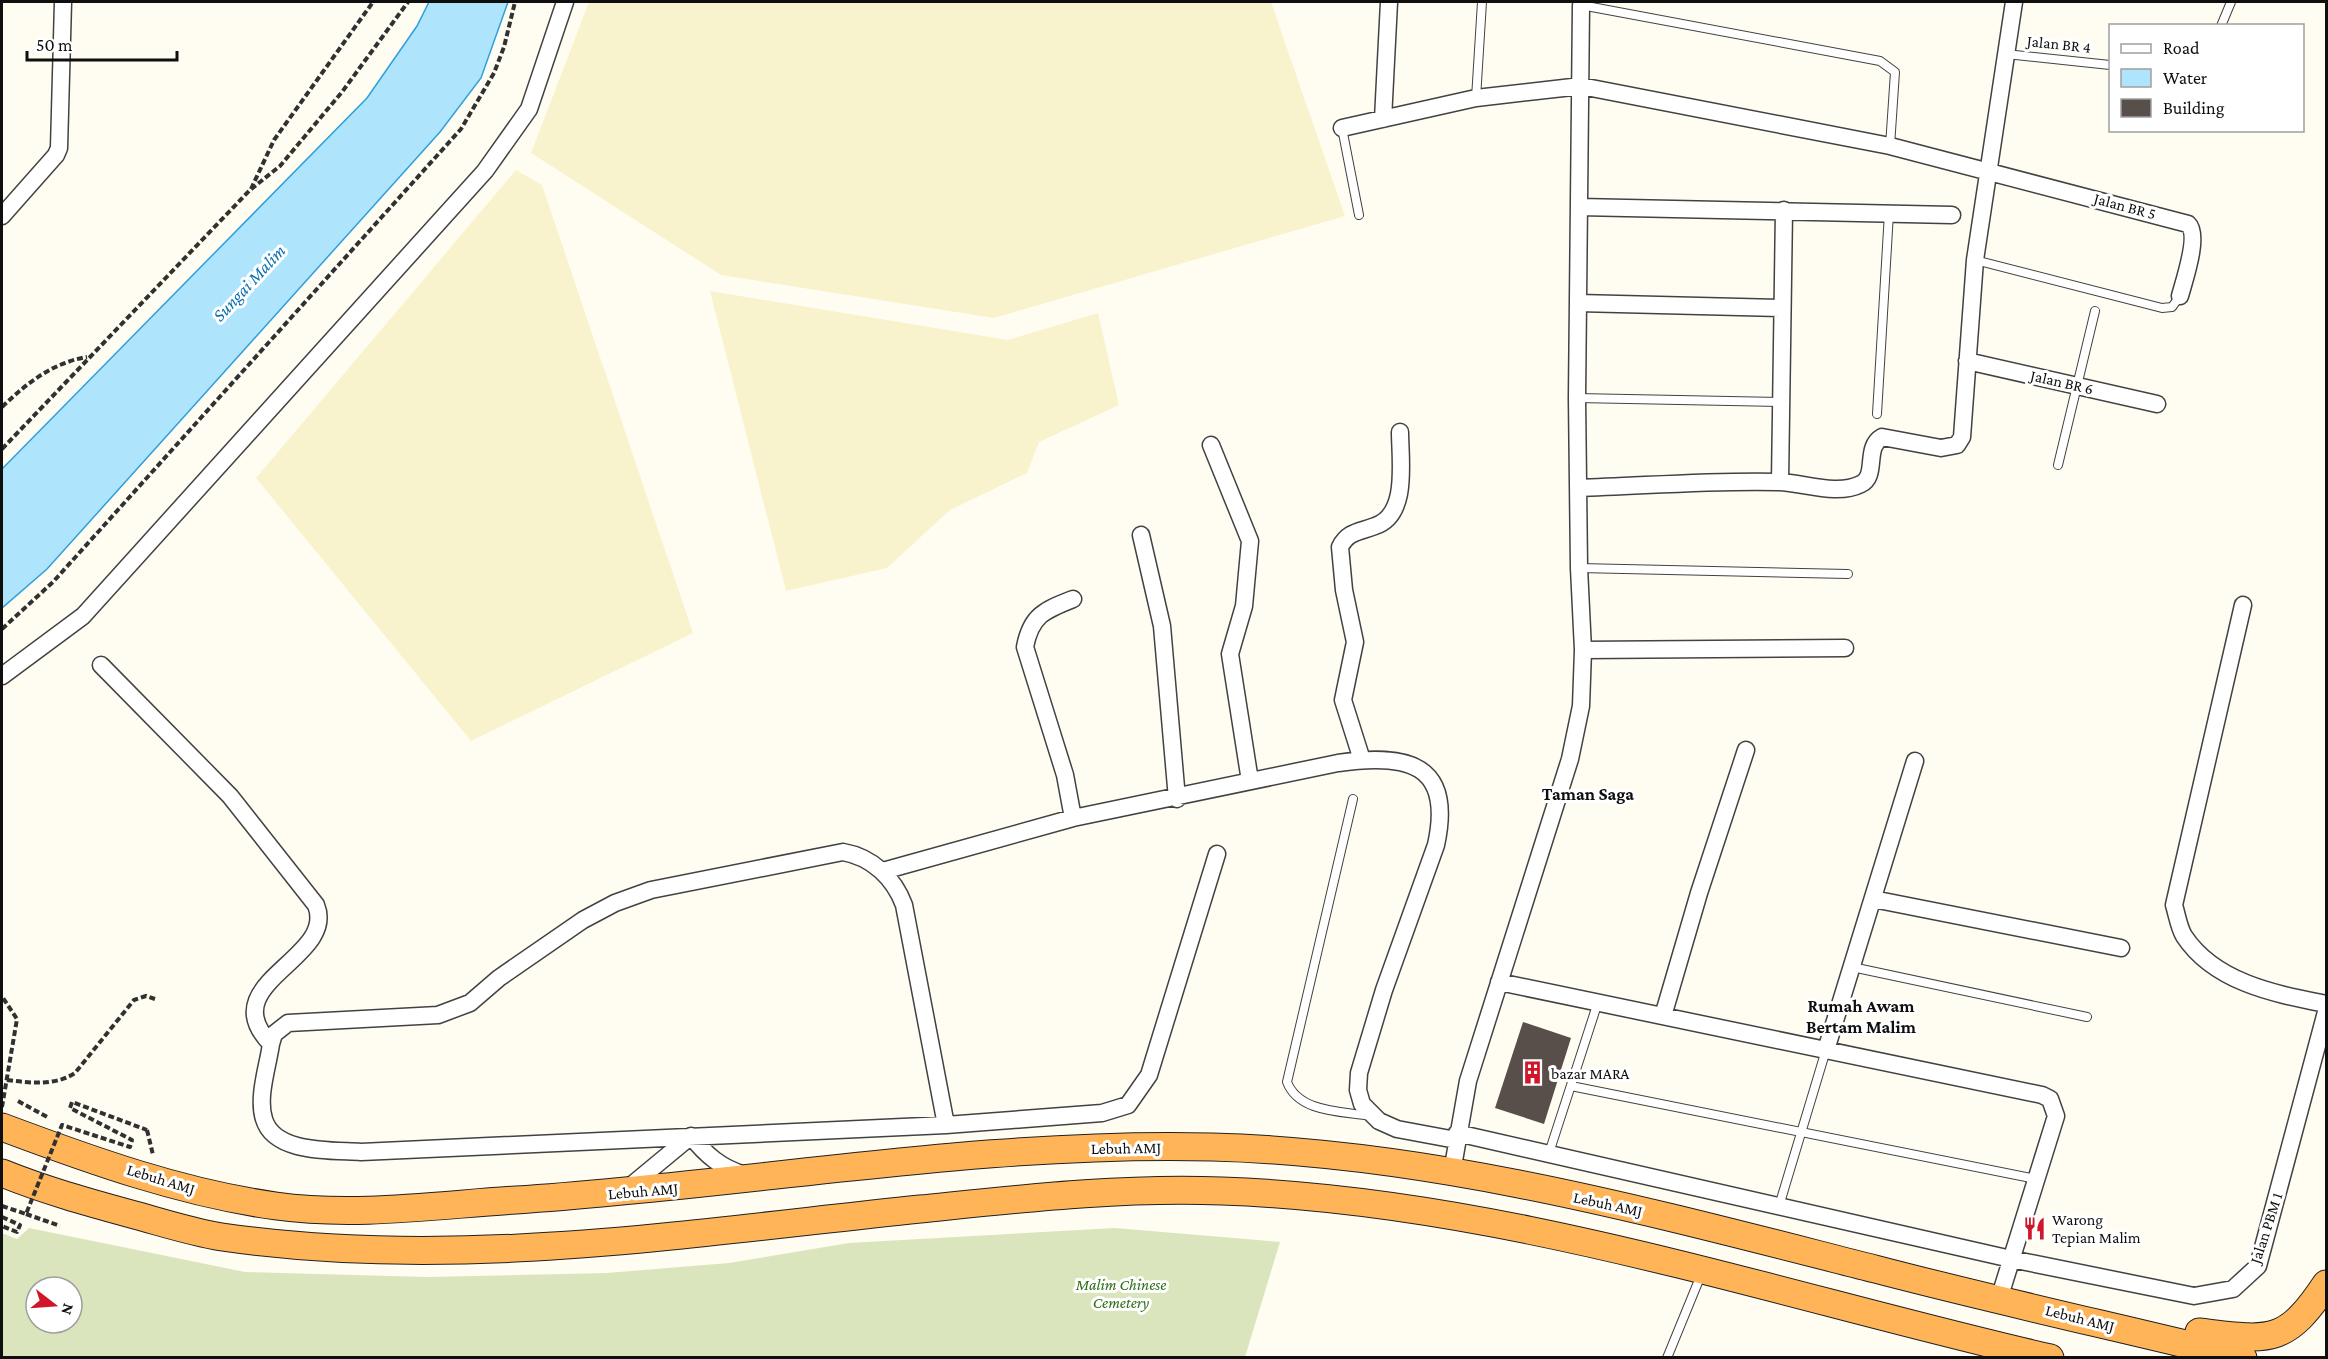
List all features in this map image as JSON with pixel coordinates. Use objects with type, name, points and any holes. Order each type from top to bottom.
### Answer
[{"type":"highway","name":"Lebuh AMJ","points":[[2,1126],[204,1192],[279,1206],[396,1208],[622,1193],[944,1158],[1141,1147],[1289,1151],[1341,1155],[1452,1172],[1697,1223],[2243,1358]]},
{"type":"highway","points":[[2,1173],[78,1199],[216,1236],[346,1250],[511,1250],[993,1202],[1096,1194],[1220,1191],[1319,1198],[1472,1219],[1653,1257],[1914,1326],[2050,1358]]},
{"type":"highway","points":[[2070,1316],[2252,1338],[2272,1336],[2291,1326],[2306,1314],[2326,1284]]},
{"type":"street","points":[[2,216],[56,155],[59,148],[63,2]]},
{"type":"street","points":[[2,676],[83,616],[485,171],[529,109],[565,2]]},
{"type":"street","points":[[1383,119],[1389,2]]},
{"type":"street","points":[[1578,488],[1780,482],[1846,488],[1862,484],[1870,470],[1872,448],[1882,437],[1941,448],[1957,445],[1962,437],[1975,260],[2014,2]]},
{"type":"street","points":[[1452,1172],[1456,1136],[1468,1081],[1578,732],[1583,650],[1579,568],[1577,398],[1581,4]]},
{"type":"street","points":[[1342,128],[1476,98],[1581,86],[1890,146],[1987,170]]},
{"type":"street","name":"Jalan BR 5","points":[[1987,170],[2188,224],[2192,227],[2193,238],[2180,297]]},
{"type":"street","points":[[1579,207],[1952,215]]},
{"type":"street","points":[[1780,482],[1784,210]]},
{"type":"street","points":[[1578,303],[1782,308]]},
{"type":"street","name":"Jalan BR 6","points":[[1967,361],[2157,404]]},
{"type":"street","points":[[1362,760],[1343,700],[1355,642],[1344,590],[1340,547],[1351,533],[1384,522],[1394,509],[1400,486],[1400,432]]},
{"type":"street","points":[[1211,445],[1250,541],[1244,606],[1230,654],[1250,781]]},
{"type":"street","points":[[1141,535],[1162,626],[1177,799]]},
{"type":"street","points":[[1073,599],[1035,619],[1028,628],[1025,647],[1065,775],[1073,818]]},
{"type":"street","points":[[2243,605],[2174,905],[2183,935],[2208,960],[2233,978],[2270,993],[2326,1004]]},
{"type":"street","points":[[1583,650],[1845,648]]},
{"type":"street","points":[[101,665],[230,796],[316,905],[320,915],[315,934],[258,996],[254,1010],[255,1022],[271,1044]]},
{"type":"street","points":[[1663,1016],[1699,893],[1746,750]]},
{"type":"street","points":[[883,871],[1073,818],[1177,799],[1250,781],[1362,760],[1389,760],[1417,767],[1433,780],[1441,799],[1441,821],[1436,845],[1384,990],[1359,1073],[1358,1090],[1362,1104],[1374,1117]]},
{"type":"street","points":[[1826,1050],[1916,761]]},
{"type":"street","points":[[946,1125],[904,904],[897,886],[883,871],[853,854],[843,852],[651,891],[615,903],[583,920],[499,978],[470,1003],[438,1015],[288,1023],[274,1034],[264,1093],[264,1119],[271,1132],[283,1140],[300,1146],[361,1152],[946,1125],[1102,1113],[1128,1105],[1149,1074],[1217,854]]},
{"type":"street","points":[[1873,899],[2121,948]]},
{"type":"street","points":[[1499,982],[2042,1095],[2050,1099],[2056,1116],[1999,1299]]},
{"type":"street","name":"Jalan PBM 1","points":[[1374,1117],[1397,1129],[1456,1136],[1548,1153],[2011,1259],[2194,1296],[2233,1289],[2258,1266],[2326,1012]]},
{"type":"street","points":[[691,1136],[706,1155],[728,1170],[758,1179]]},
{"type":"street","points":[[622,1193],[691,1136]]},
{"type":"lane","points":[[1476,98],[1482,2]]},
{"type":"lane","points":[[2222,24],[2231,2]]},
{"type":"lane","points":[[1581,4],[1880,61],[1894,72],[1890,146]]},
{"type":"lane","name":"Jalan BR 4","points":[[2005,54],[2109,64]]},
{"type":"lane","points":[[1342,128],[1359,215]]},
{"type":"lane","points":[[1877,414],[1889,213]]},
{"type":"lane","points":[[1975,260],[2162,308],[2172,307],[2180,297]]},
{"type":"lane","points":[[2058,465],[2095,311]]},
{"type":"lane","points":[[1577,398],[1782,402]]},
{"type":"lane","points":[[1579,568],[1848,574]]},
{"type":"lane","points":[[1353,799],[1287,1083],[1291,1094],[1301,1101],[1374,1117]]},
{"type":"lane","points":[[1852,967],[2087,1017]]},
{"type":"lane","points":[[1548,1153],[1598,1002]]},
{"type":"lane","points":[[1779,1206],[1826,1050]]},
{"type":"lane","points":[[1571,1086],[2036,1179]]},
{"type":"lane","points":[[1667,1358],[1702,1270]]},
{"type":"path","points":[[250,190],[274,140],[373,2]]},
{"type":"path","points":[[2,449],[250,190],[280,166],[342,92],[408,2]]},
{"type":"path","points":[[2,629],[53,582],[461,129],[494,73],[515,2]]},
{"type":"path","points":[[2,407],[24,386],[65,361],[88,357]]},
{"type":"path","points":[[7,1080],[57,1082],[66,1079],[75,1073],[134,1000],[146,996],[156,999]]},
{"type":"path","points":[[2,1107],[17,1019],[3,998]]},
{"type":"path","points":[[18,1101],[62,1125],[130,1147],[132,1140],[70,1108],[72,1102],[147,1130]]},
{"type":"path","points":[[26,1214],[62,1125]]},
{"type":"path","points":[[2,1206],[60,1226]]},
{"type":"path","points":[[2,1217],[20,1225],[17,1232],[2,1226]]},
{"type":"shaded area","points":[[589,2],[1271,2],[1345,216],[994,318],[721,275],[531,153]]},
{"type":"shaded area","points":[[516,170],[542,185],[693,633],[471,741],[256,478]]},
{"type":"shaded area","points":[[710,291],[1008,340],[1098,313],[1119,405],[1039,442],[1027,473],[950,510],[887,568],[786,591]]},
{"type":"green space","name":"Malim Chinese Cemetery","points":[[29,1228],[245,1272],[427,1277],[607,1273],[729,1263],[849,1243],[1115,1228],[1280,1242],[1245,1357],[2,1357],[2,1233],[17,1239]]},
{"type":"water","name":"Sungai Malim","points":[[429,2],[508,2],[481,78],[440,132],[47,569],[2,608],[2,469],[367,98],[417,26]]},
{"type":"building","name":"bazar MARA","points":[[1523,1022],[1571,1038],[1544,1124],[1495,1108]]},
{"type":"place","name":"bazar MARA","points":[[1533,1073]]},
{"type":"place","name":"Warong Tepian Malim","points":[[2034,1228]]},
{"type":"district","name":"Taman Saga","points":[[1588,794]]},
{"type":"district","name":"Rumah Awam Bertam Malim","points":[[1861,1016]]}]
